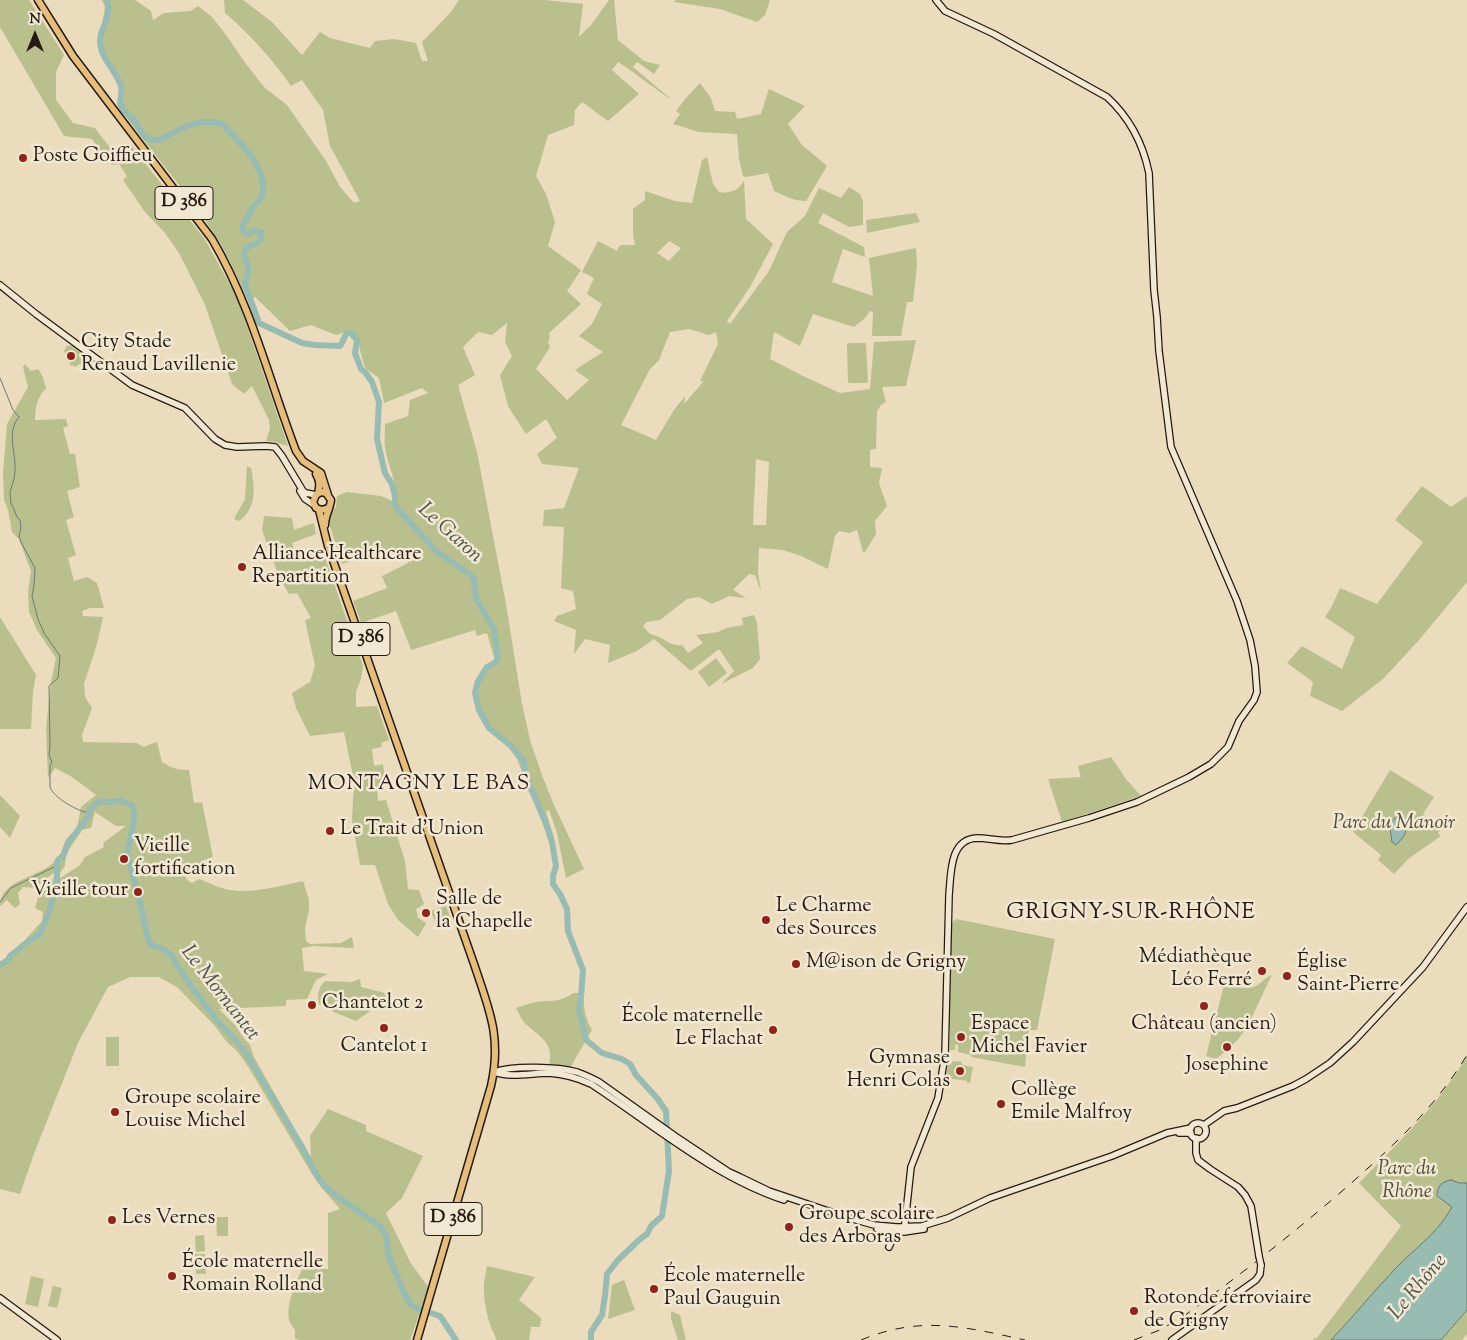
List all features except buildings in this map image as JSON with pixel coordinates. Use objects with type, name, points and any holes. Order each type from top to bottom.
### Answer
[{"type":"main road","name":"D 386","points":[[38,0],[73,56],[212,239],[226,263],[252,324],[296,451],[303,461],[321,473],[328,495]]},
{"type":"main road","points":[[313,468],[319,478],[320,485],[313,499],[316,507],[322,510],[328,508],[331,500],[328,495],[324,492],[317,494]]},
{"type":"main road","name":"D 386","points":[[316,507],[490,1012],[495,1035],[494,1072],[417,1340]]},
{"type":"main road","name":"D 386","points":[[326,539],[325,523],[328,508]]},
{"type":"street","points":[[904,1230],[911,1168],[938,1098],[944,1055],[948,915],[952,866],[956,852],[968,840],[976,838],[1001,841],[1012,840],[1089,818],[1137,802],[1189,777],[1211,764],[1228,747],[1239,721],[1254,700],[1257,686],[1250,640],[1238,601],[1170,447],[1158,351],[1149,179],[1142,147],[1126,117],[1118,106],[1107,97],[994,34],[945,11],[936,0]]},
{"type":"street","points":[[0,285],[132,386],[186,408],[214,439],[225,445],[236,447],[275,447],[299,486],[306,493],[317,494]]},
{"type":"street","points":[[299,486],[300,493],[316,507]]},
{"type":"street","points":[[1199,1138],[1205,1135],[1205,1128],[1224,1111],[1237,1108],[1293,1086],[1330,1063],[1353,1042],[1423,967],[1467,907]]},
{"type":"street","points":[[494,1072],[503,1075],[514,1071],[558,1069],[567,1073]]},
{"type":"street","points":[[514,1071],[575,1074],[728,1175],[763,1193],[856,1224],[886,1230],[904,1230],[931,1226],[984,1203],[1112,1156],[1167,1133],[1191,1130],[1197,1123],[1205,1128]]},
{"type":"street","points":[[1191,1130],[1199,1138]]},
{"type":"street","points":[[674,1138],[729,1172],[769,1191],[865,1223],[904,1230]]},
{"type":"street","points":[[1172,1340],[1256,1280],[1260,1274],[1261,1265],[1249,1200],[1240,1190],[1201,1163],[1196,1156],[1199,1138]]},
{"type":"street","points":[[886,1230],[891,1237],[890,1247]]},
{"type":"street","points":[[0,1298],[57,1340]]},
{"type":"green space","points":[[0,0],[29,0],[64,55],[56,72],[56,100],[73,123],[95,128],[111,149],[130,144],[204,238],[238,299],[288,446],[266,441],[270,428],[269,420],[252,386],[244,394],[232,384],[205,305],[179,253],[165,233],[145,212],[123,180],[127,176],[119,164],[112,165],[92,139],[64,136],[0,27]]},
{"type":"green space","points":[[102,0],[135,0],[151,11],[153,20],[164,13],[191,11],[198,6],[211,16],[265,88],[287,105],[326,161],[340,187],[354,203],[360,201],[330,146],[323,110],[302,80],[291,86],[261,48],[225,13],[224,0],[243,0],[272,22],[302,55],[320,32],[330,38],[370,48],[375,41],[394,39],[416,43],[422,61],[428,61],[422,42],[451,12],[459,0],[545,0],[583,4],[579,37],[591,25],[609,0],[614,0],[618,40],[644,61],[660,65],[654,74],[637,62],[633,67],[672,100],[618,62],[612,70],[639,94],[608,121],[582,102],[575,110],[574,125],[548,135],[536,176],[546,194],[555,222],[548,246],[581,270],[567,291],[581,304],[549,333],[548,342],[550,347],[536,369],[567,400],[589,380],[575,370],[603,352],[579,336],[592,324],[602,304],[587,294],[594,278],[582,272],[598,241],[617,251],[620,245],[635,245],[633,209],[645,200],[645,191],[675,201],[692,203],[702,160],[707,157],[713,184],[719,192],[734,191],[744,181],[746,219],[773,244],[750,287],[727,321],[730,324],[769,271],[787,232],[805,216],[819,188],[841,198],[849,187],[860,194],[863,201],[863,225],[849,227],[823,213],[818,223],[864,247],[865,257],[843,249],[832,282],[873,296],[869,258],[916,248],[917,264],[913,302],[907,302],[901,336],[872,336],[873,312],[870,311],[854,327],[813,314],[800,346],[774,332],[770,359],[840,393],[870,389],[874,342],[916,340],[906,386],[882,387],[886,402],[877,411],[876,449],[870,450],[870,467],[882,468],[879,483],[887,506],[875,521],[876,534],[865,552],[863,552],[857,530],[849,533],[839,531],[835,536],[828,569],[783,550],[759,548],[758,573],[761,591],[755,575],[749,574],[733,590],[746,598],[729,596],[712,604],[699,597],[687,599],[660,620],[647,622],[643,626],[650,634],[670,643],[682,645],[688,653],[703,643],[696,635],[718,632],[726,628],[743,625],[742,618],[754,615],[757,623],[760,659],[753,668],[721,684],[734,671],[719,649],[691,671],[654,639],[637,651],[608,663],[610,645],[585,639],[574,654],[576,630],[554,621],[557,616],[576,609],[573,591],[561,588],[564,527],[543,526],[544,510],[564,508],[579,468],[542,464],[537,454],[557,438],[546,419],[526,434],[508,406],[500,375],[512,356],[505,342],[507,323],[492,335],[478,332],[463,347],[475,375],[458,385],[477,452],[530,740],[554,805],[584,869],[566,878],[557,833],[549,810],[546,812],[554,837],[548,836],[517,759],[505,742],[488,729],[481,719],[474,692],[484,668],[495,661],[487,633],[477,636],[475,630],[411,650],[396,611],[361,623],[353,601],[387,588],[382,576],[408,563],[405,548],[372,558],[369,554],[342,564],[328,520],[336,506],[337,496],[347,492],[381,496],[397,503],[396,489],[386,455],[385,424],[408,416],[410,400],[428,393],[422,388],[384,403],[379,378],[365,368],[358,338],[349,331],[336,335],[311,325],[290,331],[255,297],[247,299],[228,258],[214,234],[117,105],[120,86],[102,55],[99,42],[105,7]],"holes":[[[669,241],[681,248],[669,261],[657,253]],[[689,329],[709,335],[716,332],[718,344],[700,381],[704,381],[684,404],[685,396],[656,440],[621,425],[650,369],[659,360],[670,332]],[[756,459],[769,462],[766,525],[753,525]]]},
{"type":"green space","points":[[675,0],[770,0],[765,15],[757,22],[720,9],[674,2]]},
{"type":"green space","points":[[700,83],[711,98],[715,111],[735,112],[737,119],[761,114],[769,89],[805,106],[788,124],[802,145],[827,166],[806,201],[794,199],[774,191],[768,173],[743,176],[739,159],[737,134],[699,132],[673,124],[680,114],[676,111]]},
{"type":"green space","points":[[916,213],[920,222],[867,233],[866,220]]},
{"type":"green space","points":[[847,344],[866,344],[868,382],[866,383],[848,382]]},
{"type":"green space","points":[[73,345],[92,360],[75,367],[71,366],[64,351],[67,346]]},
{"type":"green space","points":[[25,364],[31,371],[38,369],[46,388],[37,403],[35,420],[66,419],[68,426],[63,428],[70,454],[75,454],[80,487],[67,491],[74,517],[66,520],[76,555],[68,558],[74,581],[87,577],[97,583],[104,608],[90,608],[82,611],[83,616],[103,617],[97,644],[84,684],[85,697],[92,708],[82,735],[83,742],[137,743],[143,747],[157,742],[162,762],[181,770],[189,770],[194,803],[202,802],[213,857],[204,860],[197,875],[184,874],[187,880],[192,883],[199,879],[218,887],[235,891],[264,889],[303,881],[309,900],[305,928],[306,941],[310,944],[341,943],[352,937],[354,948],[313,946],[302,948],[304,971],[328,974],[316,980],[307,999],[286,1000],[286,1006],[219,1009],[236,1026],[250,1045],[254,1057],[311,1158],[310,1136],[328,1109],[366,1125],[366,1131],[423,1156],[402,1198],[386,1213],[410,1262],[429,1288],[410,1340],[299,1340],[295,1338],[295,1330],[289,1321],[288,1314],[292,1294],[302,1269],[328,1269],[328,1213],[340,1209],[321,1187],[309,1169],[238,1052],[177,987],[159,977],[130,977],[108,987],[78,1043],[20,1194],[0,1189],[0,962],[15,951],[42,921],[43,912],[35,908],[39,894],[52,883],[55,872],[34,888],[23,887],[18,893],[20,904],[15,908],[7,900],[0,906],[2,897],[13,884],[39,872],[54,862],[77,826],[81,807],[96,795],[72,777],[55,768],[48,778],[46,729],[51,682],[56,658],[37,630],[29,612],[28,592],[31,571],[19,539],[12,532],[4,500],[3,473],[7,424],[28,387],[23,367]],"holes":[[[95,812],[116,826],[126,826],[103,843],[104,847],[85,857],[80,865],[59,879],[60,873],[65,866],[66,854],[82,830],[91,828]]]},
{"type":"green space","points":[[247,466],[251,468],[254,490],[252,504],[245,516],[239,521],[234,519],[245,499]]},
{"type":"green space","points":[[1422,486],[1451,507],[1467,496],[1467,582],[1419,640],[1384,678],[1342,711],[1310,696],[1313,682],[1287,663],[1302,646],[1342,669],[1355,637],[1325,617],[1340,588],[1377,604],[1423,542],[1395,520]]},
{"type":"green space","points":[[264,516],[292,518],[294,530],[314,523],[316,534],[292,543],[297,558],[323,552],[363,666],[356,692],[356,707],[377,706],[389,740],[381,743],[382,747],[372,749],[374,766],[383,764],[385,778],[377,788],[378,801],[386,800],[405,861],[408,889],[419,890],[424,904],[416,909],[418,918],[426,923],[418,937],[398,920],[388,904],[375,865],[360,865],[352,820],[354,781],[344,732],[310,736],[296,708],[292,693],[310,682],[315,666],[305,620],[311,618],[297,593],[289,594],[279,577],[262,530]]},
{"type":"green space","points":[[0,617],[36,675],[31,729],[0,729]]},
{"type":"green space","points":[[716,658],[727,673],[709,687],[698,672]]},
{"type":"green space","points":[[1111,757],[1126,779],[1141,796],[1062,822],[1048,779],[1081,777],[1078,766]]},
{"type":"green space","name":"Parc du Manoir","points":[[1390,770],[1434,797],[1423,814],[1440,831],[1438,833],[1441,836],[1408,859],[1394,874],[1378,860],[1381,855],[1353,832]]},
{"type":"green space","points":[[0,795],[20,816],[10,838],[0,827]]},
{"type":"green space","points":[[446,906],[451,919],[436,925],[431,911]]},
{"type":"green space","points":[[956,919],[1055,939],[1037,1030],[1029,1030],[1025,1067],[971,1057],[971,1055],[958,1052],[958,1045],[955,1045],[955,1050],[950,1050],[950,1028],[948,1027],[950,925]]},
{"type":"green space","points":[[1272,975],[1250,1022],[1240,1037],[1216,1059],[1206,1056],[1225,981],[1238,987],[1251,988]]},
{"type":"green space","points":[[360,979],[361,987],[385,993],[387,999],[356,1021],[319,1004],[319,992],[325,981],[352,982]]},
{"type":"green space","points":[[573,993],[584,993],[585,1012],[592,1030],[570,1068],[549,1065],[550,1050],[544,1040],[523,1021],[516,1008],[534,1002],[560,1000]]},
{"type":"green space","points":[[106,1037],[119,1037],[119,1066],[106,1066]]},
{"type":"green space","name":"Parc du Rhône","points":[[1467,1056],[1467,1259],[1394,1340],[1313,1340],[1315,1337],[1316,1339],[1401,1226],[1359,1183],[1431,1107]]},
{"type":"green space","name":"Gymnase Henri Colas","points":[[953,1061],[962,1062],[962,1065],[973,1067],[970,1083],[947,1078],[948,1065]]},
{"type":"green space","points":[[216,1217],[228,1217],[228,1236],[217,1236]]},
{"type":"green space","points":[[204,1235],[205,1251],[196,1252],[195,1236]]},
{"type":"green space","points":[[195,1254],[205,1254],[206,1274],[196,1274]]},
{"type":"green space","points":[[487,1266],[535,1277],[519,1300],[541,1318],[540,1327],[531,1327],[529,1340],[497,1340],[487,1316],[485,1303],[484,1284]]},
{"type":"green space","points":[[31,1276],[44,1279],[38,1307],[25,1304]]},
{"type":"green space","points":[[624,1280],[635,1310],[608,1319],[612,1285]]},
{"type":"green space","points":[[53,1286],[62,1288],[57,1308],[48,1306]]},
{"type":"green space","points":[[1467,1310],[1467,1334],[1462,1340],[1441,1340]]},
{"type":"green space","points":[[671,1311],[680,1315],[686,1340],[678,1340],[671,1319]]},
{"type":"water","points":[[1399,812],[1401,812],[1406,829],[1404,836],[1396,845],[1392,842],[1390,828],[1387,824],[1397,817]]},
{"type":"water","name":"Le Rhône","points":[[1451,1180],[1467,1183],[1467,1310],[1441,1340],[1331,1340],[1395,1269],[1426,1240],[1447,1216],[1452,1207],[1437,1196],[1438,1189],[1442,1183]]},
{"type":"waterway","name":"Le Garon","points":[[107,0],[108,12],[100,41],[105,58],[121,86],[120,103],[122,108],[133,119],[142,133],[152,140],[161,139],[182,128],[202,122],[222,124],[251,156],[257,166],[263,185],[261,197],[243,224],[243,231],[248,234],[254,231],[261,232],[261,239],[258,243],[251,245],[245,250],[244,256],[248,266],[245,284],[259,323],[302,343],[340,346],[347,333],[351,333],[357,340],[355,353],[361,369],[372,382],[379,402],[377,439],[385,473],[392,484],[395,506],[437,552],[474,579],[476,599],[494,629],[498,657],[496,662],[487,667],[478,681],[475,693],[479,710],[489,728],[511,746],[524,761],[525,775],[552,842],[556,866],[553,884],[567,909],[568,931],[583,970],[579,1009],[586,1040],[602,1053],[622,1059],[630,1064],[636,1075],[666,1111],[669,1171],[662,1216],[651,1226],[647,1234],[618,1260],[607,1274],[602,1315],[591,1332],[591,1340]]},
{"type":"waterway","points":[[0,378],[13,410],[19,417],[15,423],[12,436],[15,470],[10,492],[11,504],[20,520],[19,537],[35,568],[32,596],[38,619],[44,633],[60,656],[58,678],[49,686],[49,755],[52,762],[50,766],[50,787],[66,803],[78,810],[89,813]]},
{"type":"waterway","name":"Le Mornantet","points":[[0,965],[40,934],[49,913],[57,881],[57,862],[63,857],[68,842],[88,817],[90,809],[103,801],[121,801],[132,805],[134,822],[127,854],[151,945],[161,948],[171,955],[188,982],[219,1023],[246,1053],[301,1145],[318,1178],[338,1197],[380,1226],[387,1237],[388,1254],[410,1304],[418,1309],[440,1316],[456,1340]]},
{"type":"waterway","points":[[0,902],[11,888],[56,866]]},
{"type":"railway","points":[[1134,1340],[1160,1330],[1184,1316],[1267,1253],[1348,1186],[1381,1156],[1427,1109],[1467,1055]]},
{"type":"railway","points":[[861,1340],[883,1332],[923,1326],[963,1328],[1025,1340]]},
{"type":"place","name":"Poste Goiffieu","points":[[23,158]]},
{"type":"place","name":"City Stade Renaud Lavillenie","points":[[71,356]]},
{"type":"place","name":"Alliance Healthcare Repartition","points":[[242,567]]},
{"type":"place","name":"Le Trait d'Union","points":[[330,831]]},
{"type":"place","name":"Vieille fortification","points":[[124,859]]},
{"type":"place","name":"Vieille tour","points":[[138,892]]},
{"type":"place","name":"Salle de la Chapelle","points":[[426,913]]},
{"type":"place","name":"Le Charme des Sources","points":[[766,920]]},
{"type":"place","name":"M@ison de Grigny","points":[[796,964]]},
{"type":"place","name":"Médiathèque Léo Ferré","points":[[1262,971]]},
{"type":"place","name":"Église Saint-Pierre","points":[[1287,976]]},
{"type":"place","name":"Chantelot 2","points":[[312,1005]]},
{"type":"place","name":"Château (ancien)","points":[[1204,1006]]},
{"type":"place","name":"Cantelot 1","points":[[384,1028]]},
{"type":"place","name":"École maternelle Le Flachat","points":[[773,1030]]},
{"type":"place","name":"Espace Michel Favier","points":[[961,1037]]},
{"type":"place","name":"Josephine","points":[[1227,1047]]},
{"type":"place","name":"Gymnase Henri Colas","points":[[960,1071]]},
{"type":"place","name":"Collège Emile Malfroy","points":[[1001,1104]]},
{"type":"place","name":"Groupe scolaire Louise Michel","points":[[115,1112]]},
{"type":"place","name":"Les Vernes","points":[[112,1220]]},
{"type":"place","name":"Groupe scolaire des Arboras","points":[[789,1227]]},
{"type":"place","name":"École maternelle Romain Rolland","points":[[172,1276]]},
{"type":"place","name":"École maternelle Paul Gauguin","points":[[654,1289]]},
{"type":"place","name":"Rotonde ferroviaire de Grigny","points":[[1134,1311]]},
{"type":"district","name":"MONTAGNY LE BAS","points":[[419,785]]},
{"type":"district","name":"GRIGNY-SUR-RHÔNE","points":[[1131,914]]}]
